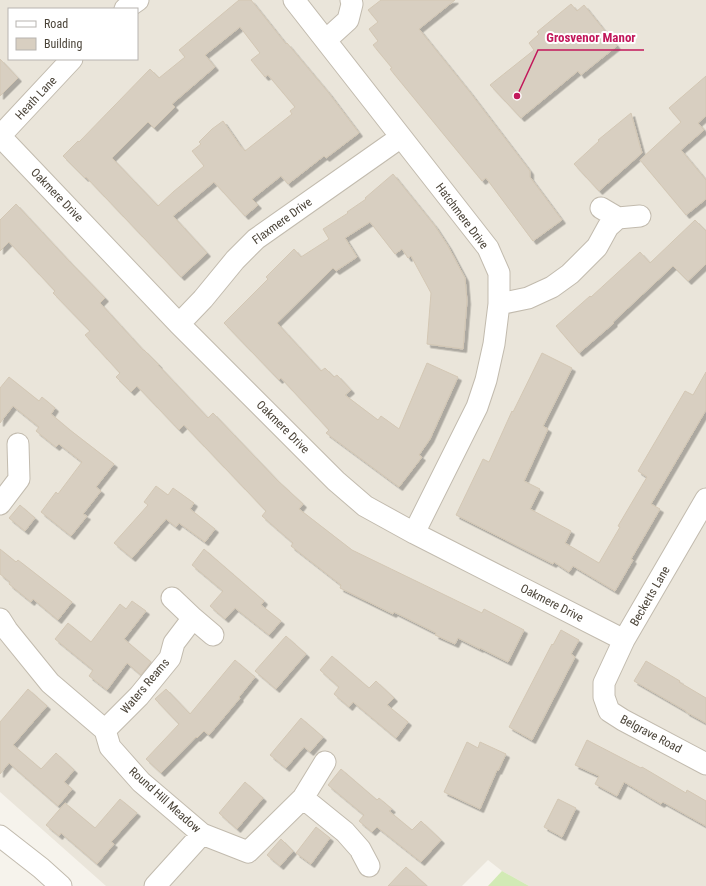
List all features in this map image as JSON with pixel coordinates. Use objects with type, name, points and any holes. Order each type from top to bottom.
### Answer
[{"type":"street","points":[[126,8],[138,0]]},
{"type":"street","name":"Hatchmere Drive","points":[[294,0],[488,248],[499,273],[499,304],[494,344],[488,373],[477,407],[414,533]]},
{"type":"street","points":[[326,40],[348,20],[352,4],[351,0]]},
{"type":"street","name":"Heath Lane","points":[[0,136],[71,60]]},
{"type":"street","name":"Oakmere Drive","points":[[0,136],[179,324],[336,481],[366,506],[414,533],[624,640]]},
{"type":"street","name":"Flaxmere Drive","points":[[179,324],[235,260],[256,239],[401,137]]},
{"type":"street","points":[[600,208],[618,218],[640,216]]},
{"type":"street","points":[[499,304],[528,298],[552,287],[564,279],[597,247],[608,227],[618,218]]},
{"type":"street","points":[[0,504],[19,479],[18,444]]},
{"type":"street","name":"Becketts Lane","points":[[604,698],[604,683],[624,640],[706,499]]},
{"type":"street","points":[[172,598],[213,635]]},
{"type":"street","name":"Waters Reams","points":[[105,730],[138,696],[170,658],[174,643],[193,618]]},
{"type":"street","points":[[0,619],[50,683],[105,730]]},
{"type":"street","name":"Belgrave Road","points":[[604,698],[609,711],[706,764]]},
{"type":"street","name":"Round Hill Meadow","points":[[105,730],[110,747],[141,782],[202,834],[248,852],[303,798],[325,762]]},
{"type":"street","points":[[303,798],[345,832],[360,849],[369,866]]},
{"type":"street","points":[[155,886],[202,834]]},
{"type":"street","points":[[0,836],[41,868],[61,886]]},
{"type":"shaded area","points":[[0,0],[706,0],[706,886],[529,886],[502,871],[488,860],[462,886],[106,886],[0,792]]},
{"type":"green space","points":[[502,871],[529,886],[488,886]]},
{"type":"building","points":[[239,0],[251,0],[286,44],[287,43],[328,92],[359,133],[326,158],[324,156],[288,184],[281,176],[252,199],[258,205],[245,216],[214,182],[173,216],[207,253],[181,277],[86,177],[85,178],[63,156],[78,141],[79,142],[150,69],[159,78],[185,57],[179,50]],"holes":[[[240,27],[260,53],[251,60],[265,77],[268,75],[295,107],[290,111],[292,114],[245,151],[223,121],[212,129],[199,142],[201,144],[192,151],[204,166],[158,206],[112,158],[148,122],[154,128],[175,107],[172,104],[215,67],[205,55]]]},
{"type":"building","points":[[381,0],[455,0],[419,29],[469,91],[530,171],[530,177],[562,220],[533,241],[486,178],[482,181],[390,69],[392,68],[373,45],[378,41],[369,29],[378,22],[368,10]]},
{"type":"building","points":[[571,4],[577,11],[584,5],[617,46],[581,75],[578,71],[521,118],[490,85],[534,50],[529,43],[539,34],[537,32]]},
{"type":"building","points":[[0,59],[18,78],[0,96]]},
{"type":"building","points":[[706,76],[706,116],[698,123],[704,130],[681,150],[706,180],[706,199],[686,215],[640,160],[681,122],[669,108]]},
{"type":"building","points":[[631,113],[642,153],[599,191],[574,164],[599,141],[598,140]]},
{"type":"building","points":[[393,174],[435,226],[448,246],[465,278],[467,301],[463,349],[427,344],[431,293],[411,256],[408,258],[402,249],[395,254],[370,222],[345,238],[357,257],[336,271],[333,268],[277,323],[321,371],[325,368],[334,377],[337,375],[351,390],[345,395],[378,420],[381,416],[399,429],[427,363],[458,377],[430,439],[419,455],[422,457],[399,487],[326,433],[329,430],[281,378],[279,380],[224,323],[268,279],[266,277],[294,249],[301,257],[329,239],[323,229],[366,199],[365,198]]},
{"type":"building","points":[[16,204],[105,298],[100,303],[208,418],[213,413],[277,480],[303,504],[299,509],[352,550],[482,613],[484,609],[524,630],[508,662],[458,638],[455,644],[435,635],[436,633],[394,612],[393,614],[340,588],[341,585],[291,546],[293,543],[262,516],[266,511],[184,425],[179,430],[137,386],[131,392],[116,377],[120,373],[85,335],[90,331],[53,293],[55,291],[9,242],[0,251],[0,220]]},
{"type":"building","points":[[695,220],[706,231],[706,264],[688,281],[673,266],[613,322],[614,323],[579,353],[556,326],[590,296],[591,297],[640,252],[650,263]]},
{"type":"building","points":[[542,353],[572,368],[543,426],[548,429],[524,481],[540,489],[530,509],[571,531],[565,543],[599,563],[620,527],[618,526],[647,477],[638,471],[685,391],[693,395],[706,372],[706,410],[651,504],[660,509],[631,559],[633,560],[615,591],[573,566],[569,572],[554,562],[553,564],[456,515],[483,459],[489,462],[512,411],[513,412]]},
{"type":"building","points":[[9,377],[39,401],[42,397],[55,408],[51,414],[114,464],[96,487],[101,491],[83,514],[87,516],[71,536],[41,512],[56,492],[58,494],[82,462],[59,444],[56,447],[36,431],[39,427],[13,406],[0,423],[0,388]]},
{"type":"building","points":[[156,486],[168,495],[173,488],[194,503],[190,509],[215,529],[205,542],[179,523],[176,527],[166,519],[132,558],[114,543],[148,505],[144,502]]},
{"type":"building","points":[[20,505],[35,518],[25,531],[9,518]]},
{"type":"building","points":[[0,549],[16,562],[18,560],[72,602],[58,620],[33,599],[31,602],[9,584],[10,582],[0,574]]},
{"type":"building","points":[[204,549],[264,601],[261,605],[281,621],[269,635],[235,608],[225,619],[210,606],[223,591],[192,565]]},
{"type":"building","points":[[132,601],[146,611],[124,639],[151,662],[141,675],[127,663],[107,690],[89,676],[93,670],[55,639],[68,623],[91,642],[120,604],[126,609]]},
{"type":"building","points":[[561,630],[579,640],[571,654],[575,657],[532,740],[509,727],[552,644],[553,645]]},
{"type":"building","points":[[286,636],[306,654],[276,689],[255,671]]},
{"type":"building","points":[[332,656],[369,688],[376,681],[394,698],[387,705],[408,722],[396,738],[353,702],[349,707],[334,694],[339,687],[320,670]]},
{"type":"building","points":[[235,660],[255,677],[239,697],[240,698],[209,735],[204,731],[197,738],[196,737],[161,773],[146,759],[179,724],[155,699],[166,689],[190,714]]},
{"type":"building","points":[[646,661],[706,698],[706,723],[634,681]]},
{"type":"building","points":[[28,689],[47,706],[13,745],[41,769],[56,753],[74,770],[64,782],[72,789],[58,806],[9,763],[0,774],[0,722]]},
{"type":"building","points":[[301,718],[323,737],[310,752],[304,747],[286,768],[270,755]]},
{"type":"building","points":[[587,740],[641,768],[642,767],[686,793],[687,790],[706,801],[706,826],[663,802],[661,804],[624,782],[617,796],[595,784],[599,776],[575,765]]},
{"type":"building","points":[[467,742],[478,748],[480,742],[506,754],[498,771],[497,770],[480,809],[444,792]]},
{"type":"building","points":[[341,769],[377,800],[379,798],[392,809],[389,811],[412,830],[421,821],[441,840],[421,862],[377,827],[372,832],[359,821],[364,815],[328,785]]},
{"type":"building","points":[[245,782],[263,798],[237,829],[219,813]]},
{"type":"building","points":[[120,799],[137,813],[111,842],[114,844],[97,864],[61,833],[59,836],[46,825],[65,803],[95,828]]},
{"type":"building","points":[[558,799],[576,808],[562,837],[544,827]]},
{"type":"building","points":[[316,827],[330,838],[311,864],[296,853]]},
{"type":"building","points":[[281,839],[293,851],[280,866],[267,855]]},
{"type":"building","points":[[406,867],[427,886],[388,886]]},
{"type":"place","name":"Grosvenor Manor","points":[[517,96]]}]
